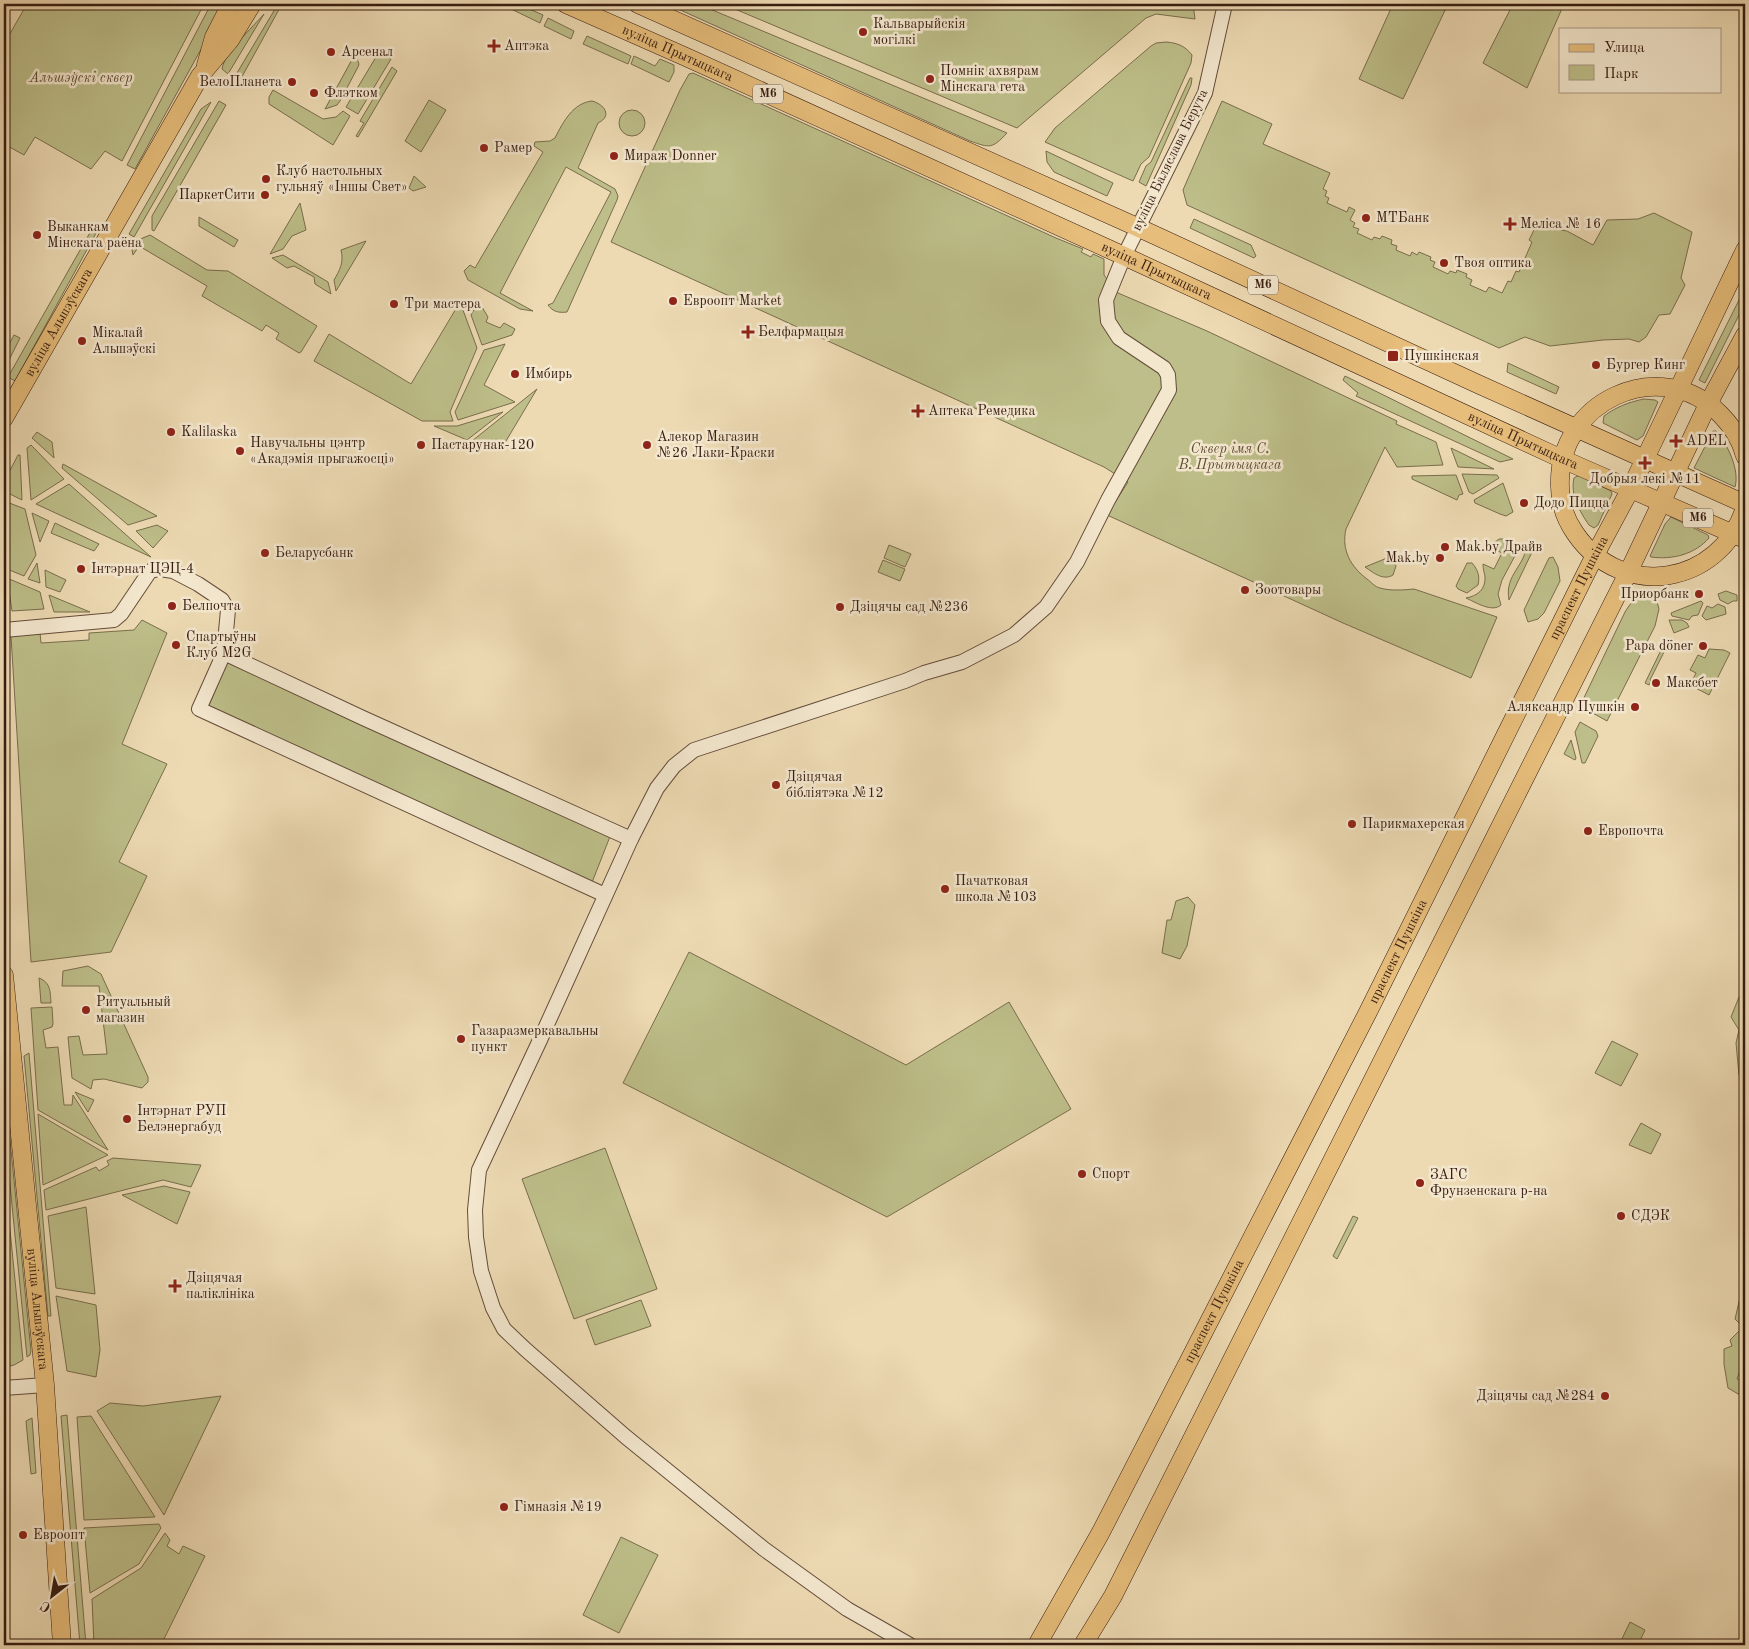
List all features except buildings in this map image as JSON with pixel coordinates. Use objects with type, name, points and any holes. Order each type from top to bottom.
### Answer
[{"type":"main road","name":"вуліца Альшэўскага","points":[[204,70],[214,37],[231,4]]},
{"type":"main road","name":"вуліца Альшэўскага","points":[[5,414],[204,70],[230,40],[252,4]]},
{"type":"main road","name":"вуліца Прытыцкага","points":[[566,4],[695,60],[1562,459],[1740,536]]},
{"type":"main road","name":"вуліца Прытыцкага","points":[[638,4],[1138,228],[1644,460],[1745,504]]},
{"type":"main road","name":"праспект Пушкіна","points":[[1037,1645],[1050,1626],[1101,1532],[1367,1014],[1644,460],[1745,250]]},
{"type":"main road","points":[[1084,1645],[1113,1596],[1628,573],[1708,404],[1745,335]]},
{"type":"main road","points":[[1745,456],[1732,427],[1708,404],[1678,390],[1645,388],[1616,395],[1594,408],[1576,428],[1568,441],[1562,459],[1560,487],[1566,516],[1579,539],[1595,555],[1609,565],[1638,576],[1656,577],[1692,569],[1740,536],[1745,508]]},
{"type":"main road","name":"вуліца Альшэўскага","points":[[4,975],[45,1385],[62,1645]]},
{"type":"street","name":"вуліца Баляслава Берута","points":[[910,1645],[847,1608],[756,1543],[626,1437],[525,1350],[504,1329],[493,1308],[481,1271],[476,1237],[475,1210],[479,1170],[631,839],[657,788],[674,766],[694,750],[962,662],[1014,635],[1046,607],[1077,562],[1108,500],[1169,390],[1168,376],[1164,368],[1119,338],[1108,321],[1106,300],[1124,256],[1205,93],[1225,4]]},
{"type":"street","points":[[4,630],[114,620],[124,610],[140,583],[150,571],[160,569],[173,570],[222,600],[228,610],[224,653],[199,709],[605,895]]},
{"type":"street","points":[[224,653],[631,839]]},
{"type":"street","points":[[4,1388],[45,1385]]},
{"type":"green space","name":"Альшэўскі сквер","points":[[27,4],[204,4],[122,161],[105,151],[91,169],[35,137],[24,155],[4,144],[4,44]]},
{"type":"green space","points":[[211,4],[226,4],[135,169],[127,165]]},
{"type":"green space","points":[[278,4],[282,4],[239,82],[234,78]]},
{"type":"green space","points":[[511,4],[518,4],[543,15],[540,23],[509,8]]},
{"type":"green space","points":[[667,4],[698,4],[1007,133],[998,142],[990,146],[970,141]]},
{"type":"green space","points":[[723,4],[1193,4],[1195,19],[1156,14],[1146,18],[1017,128]]},
{"type":"green space","points":[[1393,4],[1448,4],[1403,99],[1359,79]]},
{"type":"green space","points":[[1513,4],[1564,4],[1527,88],[1483,63]]},
{"type":"green space","points":[[264,14],[228,74],[222,69],[228,55]]},
{"type":"green space","points":[[548,18],[574,31],[571,39],[544,26]]},
{"type":"green space","points":[[587,36],[631,56],[628,64],[583,44]]},
{"type":"green space","points":[[1156,43],[1178,44],[1187,49],[1192,55],[1191,63],[1149,157],[1141,164],[1133,181],[1045,142],[1055,128],[1151,46]]},
{"type":"green space","points":[[379,52],[391,59],[358,114],[346,107]]},
{"type":"green space","points":[[355,54],[359,64],[340,101],[337,105],[325,109]]},
{"type":"green space","points":[[634,56],[655,66],[660,59],[674,65],[674,72],[669,82],[631,64]]},
{"type":"green space","points":[[392,67],[397,71],[358,137],[356,136],[364,123],[360,121]]},
{"type":"green space","name":"Сквер імя С. В. Прытыцкага","points":[[693,73],[1083,249],[1081,252],[1091,257],[1093,254],[1104,259],[1104,275],[1118,293],[1207,331],[1397,421],[1396,424],[1436,442],[1443,465],[1397,467],[1385,447],[1346,529],[1346,551],[1356,569],[1378,587],[1393,590],[1414,589],[1497,617],[1471,678],[1343,623],[1107,515],[1128,482],[1104,467],[611,242],[680,90],[689,74]]},
{"type":"green space","points":[[1190,78],[1192,78],[1191,85],[1146,186],[1139,182],[1146,166],[1151,162]]},
{"type":"green space","points":[[273,90],[323,119],[336,117],[343,111],[350,116],[333,145],[269,104],[269,97]]},
{"type":"green space","points":[[429,100],[446,110],[421,152],[405,141]]},
{"type":"green space","points":[[219,101],[226,105],[154,231],[152,230],[152,216]]},
{"type":"green space","points":[[592,101],[603,107],[606,114],[603,120],[598,123],[578,168],[615,189],[618,196],[617,200],[567,312],[554,311],[548,305],[553,303],[611,192],[566,167],[500,293],[533,311],[520,309],[468,280],[464,271],[470,265],[475,268],[543,152],[534,146],[535,142],[550,141],[555,138],[574,109],[579,105]]},
{"type":"green space","points":[[1222,101],[1272,124],[1263,144],[1330,173],[1323,189],[1327,191],[1325,196],[1329,198],[1327,203],[1347,212],[1349,207],[1355,210],[1350,220],[1355,223],[1353,227],[1359,229],[1357,233],[1372,240],[1374,237],[1380,239],[1382,236],[1392,240],[1391,244],[1397,246],[1396,250],[1410,256],[1412,252],[1417,255],[1419,252],[1431,257],[1430,260],[1435,262],[1433,267],[1448,274],[1450,271],[1456,273],[1457,270],[1467,274],[1466,277],[1472,280],[1470,285],[1486,292],[1489,287],[1502,293],[1508,281],[1511,282],[1516,271],[1519,272],[1532,242],[1529,240],[1536,226],[1567,231],[1593,245],[1607,220],[1638,219],[1654,213],[1692,232],[1681,278],[1685,285],[1670,314],[1659,315],[1646,337],[1639,342],[1629,339],[1603,340],[1550,346],[1525,337],[1499,348],[1187,205],[1183,190]]},
{"type":"green space","points":[[211,102],[134,237],[129,234],[201,109]]},
{"type":"green space","points":[[632,110],[641,114],[645,123],[641,132],[632,136],[623,132],[619,123],[623,114]]},
{"type":"green space","points":[[1046,151],[1113,183],[1107,196],[1054,172],[1047,162]]},
{"type":"green space","points":[[414,176],[426,187],[413,191],[409,188]]},
{"type":"green space","points":[[300,203],[306,230],[292,236],[283,249],[270,254]]},
{"type":"green space","points":[[199,217],[238,240],[234,247],[199,226]]},
{"type":"green space","points":[[1194,219],[1251,245],[1256,256],[1254,258],[1190,228]]},
{"type":"green space","points":[[96,222],[101,224],[15,381],[8,377]]},
{"type":"green space","points":[[150,235],[207,270],[228,271],[317,326],[301,352],[299,353],[276,339],[279,333],[266,325],[262,331],[202,296],[207,286],[139,246],[133,255],[132,250],[138,240]]},
{"type":"green space","points":[[366,241],[336,291],[334,280],[341,266],[341,250]]},
{"type":"green space","points":[[283,255],[328,282],[331,294],[315,284],[314,277],[294,266],[287,268],[272,258]]},
{"type":"green space","points":[[1745,288],[1745,303],[1705,383],[1699,380]]},
{"type":"green space","points":[[460,302],[477,348],[450,412],[453,421],[422,421],[314,361],[329,334],[411,384]]},
{"type":"green space","points":[[477,304],[482,307],[488,317],[486,322],[500,328],[504,323],[515,329],[512,335],[482,345],[471,315]]},
{"type":"green space","points":[[14,335],[20,338],[4,370],[4,354]]},
{"type":"green space","points":[[505,344],[484,385],[515,402],[458,420],[455,412],[484,350]]},
{"type":"green space","points":[[1508,363],[1559,387],[1556,394],[1507,372]]},
{"type":"green space","points":[[1345,376],[1513,459],[1500,462],[1356,396],[1358,393],[1343,380]]},
{"type":"green space","points":[[537,389],[500,451],[472,441]]},
{"type":"green space","points":[[1644,399],[1658,402],[1643,436],[1637,440],[1603,423],[1604,416],[1613,410],[1628,403]]},
{"type":"green space","points":[[503,412],[467,440],[434,426],[457,426]]},
{"type":"green space","points":[[1713,431],[1716,431],[1720,436],[1731,457],[1736,473],[1735,487],[1694,468]]},
{"type":"green space","points":[[37,432],[52,442],[54,458],[32,438]]},
{"type":"green space","points":[[31,445],[64,479],[31,500],[27,448]]},
{"type":"green space","points":[[1451,448],[1494,469],[1458,467]]},
{"type":"green space","points":[[18,455],[20,455],[22,500],[6,492],[6,478]]},
{"type":"green space","points":[[63,464],[157,516],[128,525],[62,468]]},
{"type":"green space","points":[[1462,474],[1497,475],[1499,478],[1473,494],[1469,492]]},
{"type":"green space","points":[[1456,475],[1463,494],[1459,495],[1457,500],[1412,479],[1412,476]]},
{"type":"green space","points":[[1577,476],[1611,491],[1612,494],[1598,525],[1594,528],[1589,525],[1579,509],[1573,491],[1574,478]]},
{"type":"green space","points":[[1503,483],[1513,512],[1506,516],[1475,503],[1474,500]]},
{"type":"green space","points":[[69,484],[151,557],[36,504]]},
{"type":"green space","points":[[4,501],[25,509],[36,555],[24,576],[7,569]]},
{"type":"green space","points":[[32,513],[49,521],[40,542]]},
{"type":"green space","points":[[1671,517],[1708,535],[1709,538],[1697,548],[1683,555],[1667,558],[1651,557],[1665,524]]},
{"type":"green space","points":[[55,523],[99,544],[94,551],[51,533]]},
{"type":"green space","points":[[157,525],[168,531],[153,548],[136,531]]},
{"type":"green space","points":[[1499,539],[1513,541],[1517,552],[1502,580],[1498,594],[1501,605],[1493,608],[1466,598],[1480,592],[1484,585],[1483,564],[1494,569],[1502,553],[1492,548]]},
{"type":"green space","points":[[1531,542],[1533,550],[1509,600],[1508,591],[1512,576],[1523,558],[1526,544]]},
{"type":"green space","points":[[889,545],[911,554],[905,567],[884,558]]},
{"type":"green space","points":[[1553,557],[1558,567],[1560,581],[1544,613],[1538,619],[1528,622],[1524,610],[1549,558]]},
{"type":"green space","points":[[1387,558],[1393,561],[1396,566],[1393,575],[1389,577],[1379,576],[1365,567]]},
{"type":"green space","points":[[883,560],[905,569],[900,581],[878,572]]},
{"type":"green space","points":[[37,563],[40,583],[28,579]]},
{"type":"green space","points":[[1467,563],[1472,563],[1479,579],[1478,585],[1467,593],[1456,586]]},
{"type":"green space","points":[[45,570],[66,580],[60,592],[46,587]]},
{"type":"green space","points":[[7,578],[40,592],[44,609],[12,611]]},
{"type":"green space","points":[[1654,591],[1659,609],[1655,626],[1607,721],[1580,706],[1628,607],[1637,598]]},
{"type":"green space","points":[[1726,591],[1737,595],[1737,601],[1728,604],[1720,600],[1718,594]]},
{"type":"green space","points":[[49,595],[90,612],[54,612]]},
{"type":"green space","points":[[1701,601],[1703,603],[1698,615],[1692,616],[1689,620],[1672,616],[1671,613]]},
{"type":"green space","points":[[1718,604],[1725,607],[1726,614],[1706,620],[1702,616],[1707,606],[1712,608]]},
{"type":"green space","points":[[142,620],[167,633],[122,744],[167,764],[119,862],[147,876],[111,952],[31,962],[11,636],[40,633],[41,643],[89,640],[89,633],[134,630]]},
{"type":"green space","points":[[1669,620],[1682,620],[1689,627],[1674,633]]},
{"type":"green space","points":[[1672,640],[1676,647],[1674,651],[1666,648],[1649,685],[1645,683],[1665,642]]},
{"type":"green space","points":[[1709,649],[1724,650],[1730,653],[1709,695],[1690,685],[1696,673],[1690,670],[1698,655],[1705,658]]},
{"type":"green space","points":[[228,660],[611,834],[591,885],[207,710]]},
{"type":"green space","points":[[1580,722],[1596,731],[1598,736],[1585,763],[1582,763],[1575,732]]},
{"type":"green space","points":[[1571,740],[1576,758],[1575,760],[1564,754]]},
{"type":"green space","points":[[1188,897],[1195,905],[1187,946],[1180,959],[1162,953],[1167,920],[1171,920],[1176,901]]},
{"type":"green space","points":[[689,952],[906,1065],[1009,1002],[1071,1109],[887,1217],[623,1083]]},
{"type":"green space","points":[[88,966],[101,974],[148,1077],[148,1082],[142,1088],[104,1079],[93,1080],[91,1089],[72,1078],[68,1037],[79,1036],[83,1055],[107,1054],[99,986],[62,986],[63,971]]},
{"type":"green space","points":[[39,978],[48,985],[51,1003],[41,1003]]},
{"type":"green space","points":[[1745,982],[1745,1081],[1739,1075],[1736,1043],[1739,1030],[1731,1017]]},
{"type":"green space","points":[[52,1007],[52,1027],[43,1030],[46,1048],[58,1047],[64,1105],[72,1105],[73,1095],[108,1150],[38,1110],[31,1008]]},
{"type":"green space","points":[[1612,1041],[1638,1054],[1621,1086],[1595,1073]]},
{"type":"green space","points":[[4,1051],[9,1101],[4,1107]]},
{"type":"green space","points":[[29,1053],[51,1316],[48,1316],[24,1056]]},
{"type":"green space","points":[[75,1092],[94,1100],[88,1112]]},
{"type":"green space","points":[[38,1114],[108,1155],[43,1185]]},
{"type":"green space","points":[[1641,1123],[1661,1134],[1651,1154],[1629,1145]]},
{"type":"green space","points":[[4,1124],[7,1125],[9,1130],[31,1351],[27,1357]]},
{"type":"green space","points":[[605,1148],[657,1289],[574,1319],[522,1179]]},
{"type":"green space","points":[[113,1158],[201,1165],[191,1187],[163,1180],[46,1210],[44,1190],[96,1167],[99,1171],[109,1165],[107,1161]]},
{"type":"green space","points":[[4,1170],[23,1360],[6,1367],[4,1351]]},
{"type":"green space","points":[[164,1186],[190,1192],[177,1224],[122,1195]]},
{"type":"green space","points":[[86,1207],[95,1294],[56,1288],[48,1216]]},
{"type":"green space","points":[[1353,1216],[1358,1218],[1337,1259],[1333,1256]]},
{"type":"green space","points":[[1745,1276],[1745,1357],[1737,1379],[1745,1383],[1745,1398],[1728,1388],[1724,1364],[1724,1349],[1732,1346],[1730,1340],[1743,1327],[1735,1319]]},
{"type":"green space","points":[[56,1296],[96,1305],[100,1350],[96,1377],[67,1371]]},
{"type":"green space","points":[[641,1300],[651,1326],[595,1345],[586,1320]]},
{"type":"green space","points":[[221,1396],[164,1515],[97,1411],[110,1403],[143,1406]]},
{"type":"green space","points":[[67,1415],[86,1645],[80,1645],[61,1416]]},
{"type":"green space","points":[[91,1416],[155,1517],[84,1520],[77,1417]]},
{"type":"green space","points":[[32,1418],[36,1473],[31,1474],[26,1421]]},
{"type":"green space","points":[[159,1524],[161,1528],[139,1564],[90,1593],[84,1528]]},
{"type":"green space","points":[[165,1533],[170,1540],[167,1546],[179,1554],[183,1546],[205,1556],[161,1645],[94,1645],[92,1599],[141,1568]]},
{"type":"green space","points":[[621,1537],[658,1555],[619,1633],[583,1615]]},
{"type":"green space","points":[[1630,1622],[1645,1630],[1638,1645],[1619,1645]]},
{"type":"place","name":"Кальварыйскія могілкі","points":[[863,32]]},
{"type":"place","name":"Аптэка","points":[[494,46]]},
{"type":"place","name":"Арсенал","points":[[331,52]]},
{"type":"place","name":"Помнік ахвярам Мінскага гета","points":[[930,79]]},
{"type":"place","name":"ВелоПланета","points":[[292,82]]},
{"type":"place","name":"Флэтком","points":[[314,93]]},
{"type":"place","name":"Рамер","points":[[484,148]]},
{"type":"place","name":"Мираж Donner","points":[[614,156]]},
{"type":"place","name":"Клуб настольных гульняў «Іншы Свет»","points":[[266,179]]},
{"type":"place","name":"ПаркетСити","points":[[265,195]]},
{"type":"place","name":"МТБанк","points":[[1366,218]]},
{"type":"place","name":"Меліса № 16","points":[[1510,224]]},
{"type":"place","name":"Выканкам Мінскага раёна","points":[[37,235]]},
{"type":"place","name":"Твоя оптика","points":[[1444,263]]},
{"type":"place","name":"Евроопт Market","points":[[673,301]]},
{"type":"place","name":"Три мастера","points":[[394,304]]},
{"type":"place","name":"Белфармацыя","points":[[748,332]]},
{"type":"place","name":"Мікалай Альшэўскі","points":[[82,341]]},
{"type":"place","name":"Пушкінская","points":[[1393,356]]},
{"type":"place","name":"Бургер Кинг","points":[[1596,365]]},
{"type":"place","name":"Имбирь","points":[[515,374]]},
{"type":"place","name":"Аптека Ремедика","points":[[918,411]]},
{"type":"place","name":"Kalilaska","points":[[171,432]]},
{"type":"place","name":"ADEL","points":[[1676,441]]},
{"type":"place","name":"Пастарунак-120","points":[[421,445]]},
{"type":"place","name":"Алекор Магазин №26 Лаки-Краски","points":[[647,445]]},
{"type":"place","name":"Навучальны цэнтр «Акадэмія прыгажосці»","points":[[240,451]]},
{"type":"place","name":"Добрыя лекі №11","points":[[1645,463]]},
{"type":"place","name":"Додо Пицца","points":[[1524,503]]},
{"type":"place","name":"Маk.by Драйв","points":[[1445,547]]},
{"type":"place","name":"Беларусбанк","points":[[265,553]]},
{"type":"place","name":"Mak.by","points":[[1440,558]]},
{"type":"place","name":"Інтэрнат ЦЭЦ-4","points":[[81,569]]},
{"type":"place","name":"Зоотовары","points":[[1245,590]]},
{"type":"place","name":"Приорбанк","points":[[1699,594]]},
{"type":"place","name":"Белпочта","points":[[172,606]]},
{"type":"place","name":"Дзіцячы сад №236","points":[[840,607]]},
{"type":"place","name":"Спартыўны Клуб M2G","points":[[176,645]]},
{"type":"place","name":"Papa döner","points":[[1703,646]]},
{"type":"place","name":"Максбет","points":[[1656,683]]},
{"type":"place","name":"Аляксандр Пушкін","points":[[1635,707]]},
{"type":"place","name":"Дзіцячая бібліятэка №12","points":[[776,785]]},
{"type":"place","name":"Парикмахерская","points":[[1352,824]]},
{"type":"place","name":"Европочта","points":[[1588,831]]},
{"type":"place","name":"Пачатковая школа №103","points":[[945,889]]},
{"type":"place","name":"Ритуальный магазин","points":[[86,1010]]},
{"type":"place","name":"Газаразмеркавальны пункт","points":[[461,1039]]},
{"type":"place","name":"Інтэрнат РУП Белэнергабуд","points":[[127,1119]]},
{"type":"place","name":"Спорт","points":[[1082,1174]]},
{"type":"place","name":"ЗАГС Фрунзенскага р-на","points":[[1420,1183]]},
{"type":"place","name":"СДЭК","points":[[1621,1216]]},
{"type":"place","name":"Дзіцячая паліклініка","points":[[175,1286]]},
{"type":"place","name":"Дзіцячы сад №284","points":[[1605,1396]]},
{"type":"place","name":"Гімназія №19","points":[[504,1507]]},
{"type":"place","name":"Евроопт","points":[[23,1535]]}]
